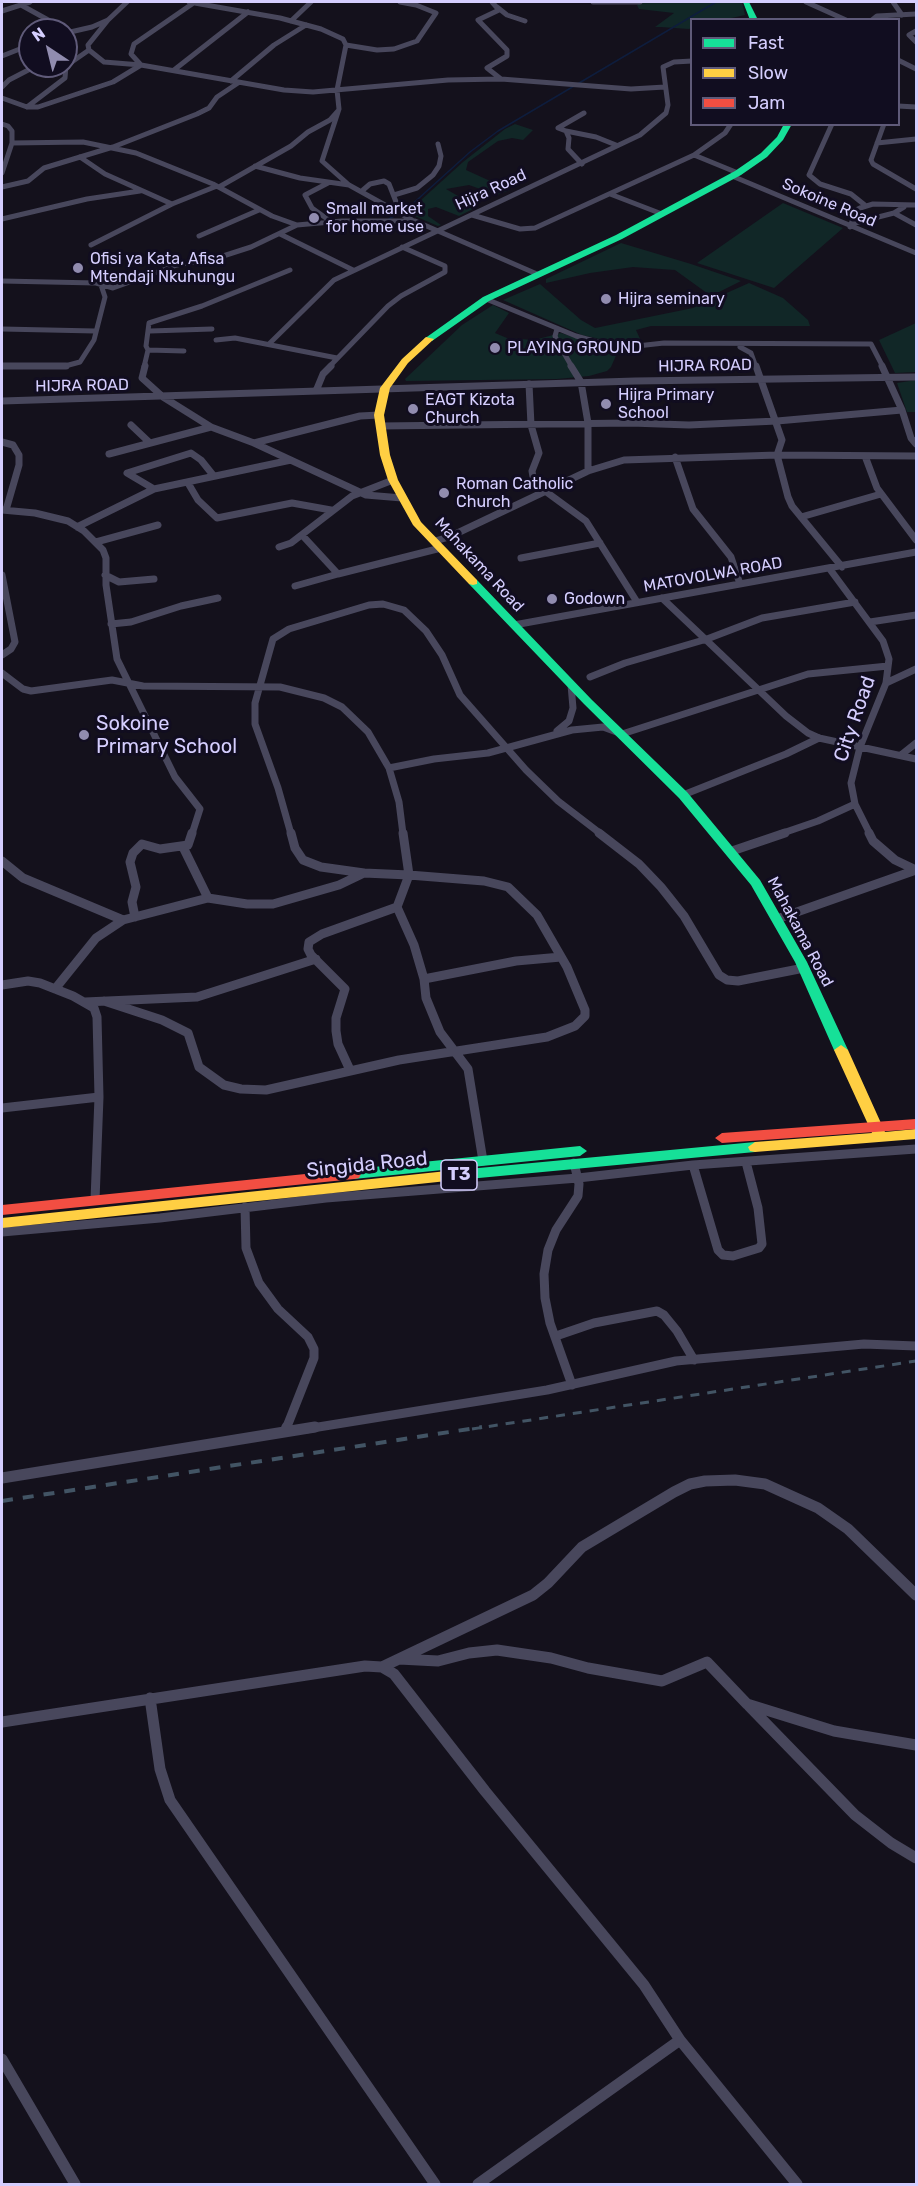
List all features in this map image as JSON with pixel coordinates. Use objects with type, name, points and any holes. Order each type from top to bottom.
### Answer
[{"type":"main road","points":[[746,2],[753,18]]},
{"type":"main road","name":"Mahakama Road","points":[[787,126],[780,138],[764,155],[735,174],[619,237],[486,300],[436,332],[419,346],[380,388],[379,421],[393,480],[417,523],[571,685],[683,795],[756,883],[804,969],[846,1064],[880,1131]]},
{"type":"main road","name":"Singida Road","points":[[2,1222],[782,1144],[916,1124]]},
{"type":"main road","name":"Singida Road","points":[[2,1210],[483,1161],[880,1131],[916,1134]]},
{"type":"street","points":[[2,11],[30,2]]},
{"type":"street","points":[[89,50],[89,44],[97,37],[108,20],[127,2]]},
{"type":"street","points":[[141,65],[131,54],[134,44],[192,2],[291,21],[331,32],[343,39],[346,45],[337,90],[339,109],[322,161],[349,184],[415,221],[537,274]]},
{"type":"street","points":[[228,8],[239,2]]},
{"type":"street","points":[[291,21],[311,2]]},
{"type":"street","points":[[346,45],[386,50],[413,43],[436,13],[427,8],[400,2]]},
{"type":"street","points":[[422,2],[427,8]]},
{"type":"street","points":[[492,2],[507,15],[525,21]]},
{"type":"street","points":[[593,2],[640,2]]},
{"type":"street","points":[[806,2],[842,18]]},
{"type":"street","points":[[893,2],[902,15]]},
{"type":"street","points":[[21,5],[41,18]]},
{"type":"street","points":[[497,7],[499,10],[478,20],[507,50],[507,56],[487,68],[501,79]]},
{"type":"street","points":[[174,70],[248,12]]},
{"type":"street","points":[[874,18],[916,14]]},
{"type":"street","points":[[78,30],[108,20]]},
{"type":"street","points":[[2,187],[28,181],[44,168],[113,147],[205,111],[273,45],[306,25]]},
{"type":"street","points":[[916,31],[909,35],[916,42]]},
{"type":"street","points":[[2,46],[18,52]]},
{"type":"street","points":[[2,56],[18,50]]},
{"type":"street","points":[[89,50],[104,62],[174,70],[298,92],[433,80],[501,79],[631,89],[665,87]]},
{"type":"street","points":[[78,58],[89,50]]},
{"type":"street","name":"Hijra Road","points":[[270,343],[327,285],[353,270],[640,135],[661,119],[668,105],[663,67],[674,62],[690,61]]},
{"type":"street","points":[[900,61],[916,69]]},
{"type":"street","points":[[2,98],[27,107],[48,105],[108,84],[141,65]]},
{"type":"street","points":[[2,87],[18,75]]},
{"type":"street","points":[[27,107],[65,78]]},
{"type":"street","points":[[900,106],[916,107]]},
{"type":"street","points":[[91,245],[172,204],[218,187],[330,120],[339,109]]},
{"type":"street","points":[[584,113],[558,128],[596,137],[616,145]]},
{"type":"street","points":[[2,124],[8,126],[12,131],[12,143],[2,173]]},
{"type":"street","points":[[472,215],[530,229],[544,225],[694,155],[725,133],[730,126]]},
{"type":"street","points":[[831,126],[809,176],[820,184],[851,194],[866,206]]},
{"type":"street","points":[[883,126],[871,160],[873,164],[916,189]]},
{"type":"street","points":[[566,130],[569,138],[568,149],[582,164]]},
{"type":"street","points":[[877,143],[916,139]]},
{"type":"street","points":[[12,143],[69,141],[113,147],[163,163],[218,187],[260,210],[297,225]]},
{"type":"street","points":[[394,195],[417,188],[434,175],[441,156],[438,144]]},
{"type":"street","name":"Sokoine Road","points":[[694,155],[916,253]]},
{"type":"street","points":[[80,157],[105,174],[172,204]]},
{"type":"street","points":[[255,166],[328,183],[349,184]]},
{"type":"street","points":[[363,190],[370,184],[384,182],[389,184],[400,212]]},
{"type":"street","points":[[328,183],[305,195],[312,208],[330,221]]},
{"type":"street","points":[[2,219],[87,199],[140,191]]},
{"type":"street","points":[[610,194],[662,214]]},
{"type":"street","points":[[851,226],[856,210],[866,206],[916,205]]},
{"type":"street","points":[[851,226],[894,213],[906,206]]},
{"type":"street","points":[[199,236],[260,210]]},
{"type":"street","points":[[894,213],[916,225]]},
{"type":"street","points":[[2,280],[96,283],[113,288],[183,263],[225,255],[297,225],[330,221],[415,221]]},
{"type":"street","points":[[280,234],[353,270]]},
{"type":"street","points":[[316,392],[320,378],[388,306],[401,296],[445,272],[444,266],[402,247]]},
{"type":"street","points":[[290,270],[202,306],[153,320],[149,323],[150,331],[146,346],[148,350],[142,378],[163,397],[211,428],[254,442],[372,497],[402,498]]},
{"type":"street","points":[[2,366],[75,364],[88,352],[95,331],[105,297],[101,285]]},
{"type":"street","points":[[486,300],[588,340],[626,349],[657,343],[871,344],[902,411],[911,438],[916,444]]},
{"type":"street","points":[[557,328],[555,336],[557,341],[581,382],[588,423],[588,471]]},
{"type":"street","points":[[2,329],[95,331]]},
{"type":"street","points":[[150,331],[212,329]]},
{"type":"street","points":[[216,340],[235,338],[270,343],[337,358]]},
{"type":"street","points":[[732,345],[751,353],[762,379],[782,440],[777,455],[788,497],[801,517],[842,567]]},
{"type":"street","points":[[148,350],[184,351]]},
{"type":"street","name":"HIJRA ROAD","points":[[2,401],[581,382],[916,377]]},
{"type":"street","points":[[529,384],[531,425],[539,453],[532,471],[533,477],[545,491],[578,513],[637,602]]},
{"type":"street","points":[[254,442],[360,416],[379,421],[531,425],[588,423],[689,425],[902,411]]},
{"type":"street","points":[[131,425],[150,443]]},
{"type":"street","points":[[109,454],[211,428]]},
{"type":"street","points":[[2,442],[13,445],[19,455],[19,465],[4,510],[35,513],[68,521],[96,542],[106,558],[105,575],[117,659],[175,777],[200,809],[195,819],[191,841],[183,847],[160,849],[142,844],[133,853],[130,862],[135,876],[136,887],[132,902],[135,917]]},
{"type":"street","points":[[154,489],[127,473],[191,453],[201,460],[213,476]]},
{"type":"street","points":[[295,586],[438,545],[449,537],[588,471],[624,460],[777,455],[916,456]]},
{"type":"street","points":[[865,456],[876,488],[916,540]]},
{"type":"street","points":[[675,457],[693,509],[731,557],[740,584]]},
{"type":"street","points":[[77,526],[154,489],[291,460]]},
{"type":"street","points":[[279,547],[291,543],[331,510],[360,492],[393,480]]},
{"type":"street","points":[[188,483],[198,500],[217,518],[292,503],[331,510]]},
{"type":"street","points":[[801,517],[881,494]]},
{"type":"street","points":[[96,542],[158,525]]},
{"type":"street","points":[[302,535],[338,574]]},
{"type":"street","points":[[521,558],[600,543]]},
{"type":"street","name":"MATOVOLWA ROAD","points":[[514,625],[916,552]]},
{"type":"street","name":"City Road","points":[[829,568],[883,641],[889,659],[886,683],[860,747],[851,783],[855,804],[873,841],[895,860],[916,870]]},
{"type":"street","points":[[2,575],[15,642],[11,649],[2,656]]},
{"type":"street","points":[[105,575],[119,582],[154,579]]},
{"type":"street","points":[[662,597],[786,717],[819,738],[916,759]]},
{"type":"street","points":[[111,624],[131,622],[181,606],[218,598]]},
{"type":"street","points":[[590,677],[625,663],[707,639],[762,618],[855,602]]},
{"type":"street","points":[[104,1001],[162,1020],[188,1033],[199,1067],[224,1085],[241,1089],[266,1090],[350,1070],[547,1037],[582,1021],[585,1010],[561,957],[537,915],[508,887],[484,881],[364,873],[321,867],[303,860],[295,848],[278,788],[255,724],[258,685],[273,639],[281,632],[369,605],[394,606],[404,610],[426,632],[446,661],[460,695],[506,748],[558,801],[639,864],[661,887],[684,916],[719,975],[727,980],[738,981],[804,969]]},
{"type":"street","points":[[870,622],[916,615]]},
{"type":"street","points":[[389,768],[434,759],[472,755],[550,735],[595,727],[603,727],[622,734],[808,674],[888,666]]},
{"type":"street","points":[[886,683],[916,669]]},
{"type":"street","points":[[2,673],[26,691],[107,680],[143,686],[258,685],[309,693],[342,707],[368,732],[389,768],[399,802],[409,875],[397,907],[414,945],[424,979],[426,998],[440,1032],[468,1069],[483,1161]]},
{"type":"street","points":[[550,735],[562,729],[569,721],[573,708],[571,685]]},
{"type":"street","points":[[683,795],[786,754],[819,738]]},
{"type":"street","points":[[900,755],[916,743]]},
{"type":"street","points":[[732,852],[855,804]]},
{"type":"street","points":[[183,847],[208,898]]},
{"type":"street","points":[[2,861],[23,878],[123,920]]},
{"type":"street","points":[[777,919],[916,870]]},
{"type":"street","points":[[54,988],[96,938],[123,920],[208,898],[247,904],[273,904],[339,885],[364,873]]},
{"type":"street","points":[[350,1070],[338,1044],[336,1030],[336,1018],[345,989],[308,949],[309,942],[314,938],[397,907]]},
{"type":"street","points":[[424,979],[516,961],[561,957]]},
{"type":"street","points":[[85,1002],[197,997],[316,959]]},
{"type":"street","points":[[2,978],[40,983],[94,1008],[97,1017],[99,1096],[95,1200]]},
{"type":"street","points":[[2,985],[20,982]]},
{"type":"street","points":[[2,1108],[99,1096]]},
{"type":"street","points":[[2,1232],[693,1166],[916,1149]]},
{"type":"street","points":[[693,1166],[718,1250],[723,1255],[733,1256],[759,1248],[762,1244],[758,1208],[746,1162]]},
{"type":"street","points":[[572,1385],[545,1298],[544,1274],[548,1250],[556,1230],[578,1196],[578,1178],[574,1163]]},
{"type":"street","points":[[245,1207],[246,1248],[259,1284],[278,1309],[308,1337],[314,1349],[314,1358],[285,1432]]},
{"type":"street","points":[[556,1336],[594,1323],[657,1311],[664,1315],[677,1330],[694,1360]]},
{"type":"street","points":[[2,1478],[524,1394],[676,1361],[864,1344],[916,1346]]},
{"type":"street","points":[[382,1667],[533,1595],[548,1583],[582,1547],[674,1492],[705,1481],[741,1480],[765,1484],[818,1508],[848,1529],[916,1595]]},
{"type":"street","points":[[399,1659],[438,1661],[469,1653],[497,1650],[551,1658],[588,1668],[662,1681],[707,1662],[807,1768],[855,1815],[891,1843],[916,1858]]},
{"type":"street","points":[[2,1722],[365,1666],[382,1667],[394,1674],[493,1801],[644,1985],[680,2040],[797,2184]]},
{"type":"street","points":[[150,1698],[160,1769],[170,1800],[435,2184]]},
{"type":"street","points":[[747,1704],[834,1731],[916,1746]]},
{"type":"street","points":[[478,2184],[680,2040]]},
{"type":"street","points":[[2,2059],[75,2184]]},
{"type":"green space","points":[[640,2],[742,2],[745,15],[732,18],[690,18],[689,29],[655,27],[674,13],[639,9],[637,5]]},
{"type":"green space","points":[[515,124],[533,130],[523,140],[512,138],[498,141],[468,162],[466,170],[510,190],[497,195],[469,185],[446,189],[477,207],[459,216],[436,207],[428,209],[428,216],[441,225],[438,226],[410,214],[410,210],[463,162],[505,129]]},
{"type":"green space","points":[[783,203],[843,228],[774,288],[697,263]]},
{"type":"green space","points":[[621,243],[741,281],[711,296],[675,270],[633,267],[590,273],[546,283],[546,279]]},
{"type":"green space","points":[[749,283],[783,298],[808,320],[810,326],[651,326],[636,330],[641,341],[626,345],[582,335],[503,300],[540,284],[581,320],[595,328],[693,308]]},
{"type":"green space","points":[[493,305],[509,313],[495,333],[507,338],[534,340],[561,333],[618,351],[611,367],[607,371],[589,376],[557,379],[406,381],[405,379],[462,325]]},
{"type":"green space","points":[[916,323],[916,372],[895,373],[879,340]]},
{"type":"green space","points":[[916,380],[916,412],[907,412],[897,383]]},
{"type":"waterway","points":[[389,219],[408,208],[470,152],[498,131],[716,2]]},
{"type":"waterway","points":[[369,230],[384,222]]},
{"type":"railway","points":[[472,1429],[916,1361]]},
{"type":"railway","points":[[2,1501],[482,1427]]},
{"type":"traffic: fast","points":[[746,2],[753,18]]},
{"type":"traffic: fast","points":[[429,339],[486,299],[619,237],[738,173],[764,155],[780,138],[787,126]]},
{"type":"traffic: fast","points":[[473,582],[588,702],[683,795],[756,883],[801,962],[841,1050]]},
{"type":"traffic: fast","points":[[447,1176],[755,1147]]},
{"type":"traffic: fast","points":[[354,1174],[580,1151]]},
{"type":"traffic: slow","points":[[429,339],[405,361],[385,388],[379,415],[385,455],[393,480],[417,523],[473,582]]},
{"type":"traffic: slow","points":[[841,1050],[881,1137]]},
{"type":"traffic: slow","points":[[755,1147],[916,1134]]},
{"type":"traffic: slow","points":[[2,1223],[447,1176]]},
{"type":"traffic: jam","points":[[722,1138],[916,1124]]},
{"type":"traffic: jam","points":[[2,1210],[354,1174]]},
{"type":"place","name":"Small market for home use","points":[[314,218]]},
{"type":"place","name":"Ofisi ya Kata, Afisa Mtendaji Nkuhungu","points":[[78,268]]},
{"type":"place","name":"Hijra seminary","points":[[606,299]]},
{"type":"place","name":"PLAYING GROUND","points":[[495,348]]},
{"type":"place","name":"Hijra Primary School","points":[[606,404]]},
{"type":"place","name":"EAGT Kizota Church","points":[[413,409]]},
{"type":"place","name":"Roman Catholic Church","points":[[444,493]]},
{"type":"place","name":"Godown","points":[[552,599]]},
{"type":"place","name":"Sokoine Primary School","points":[[84,735]]}]
